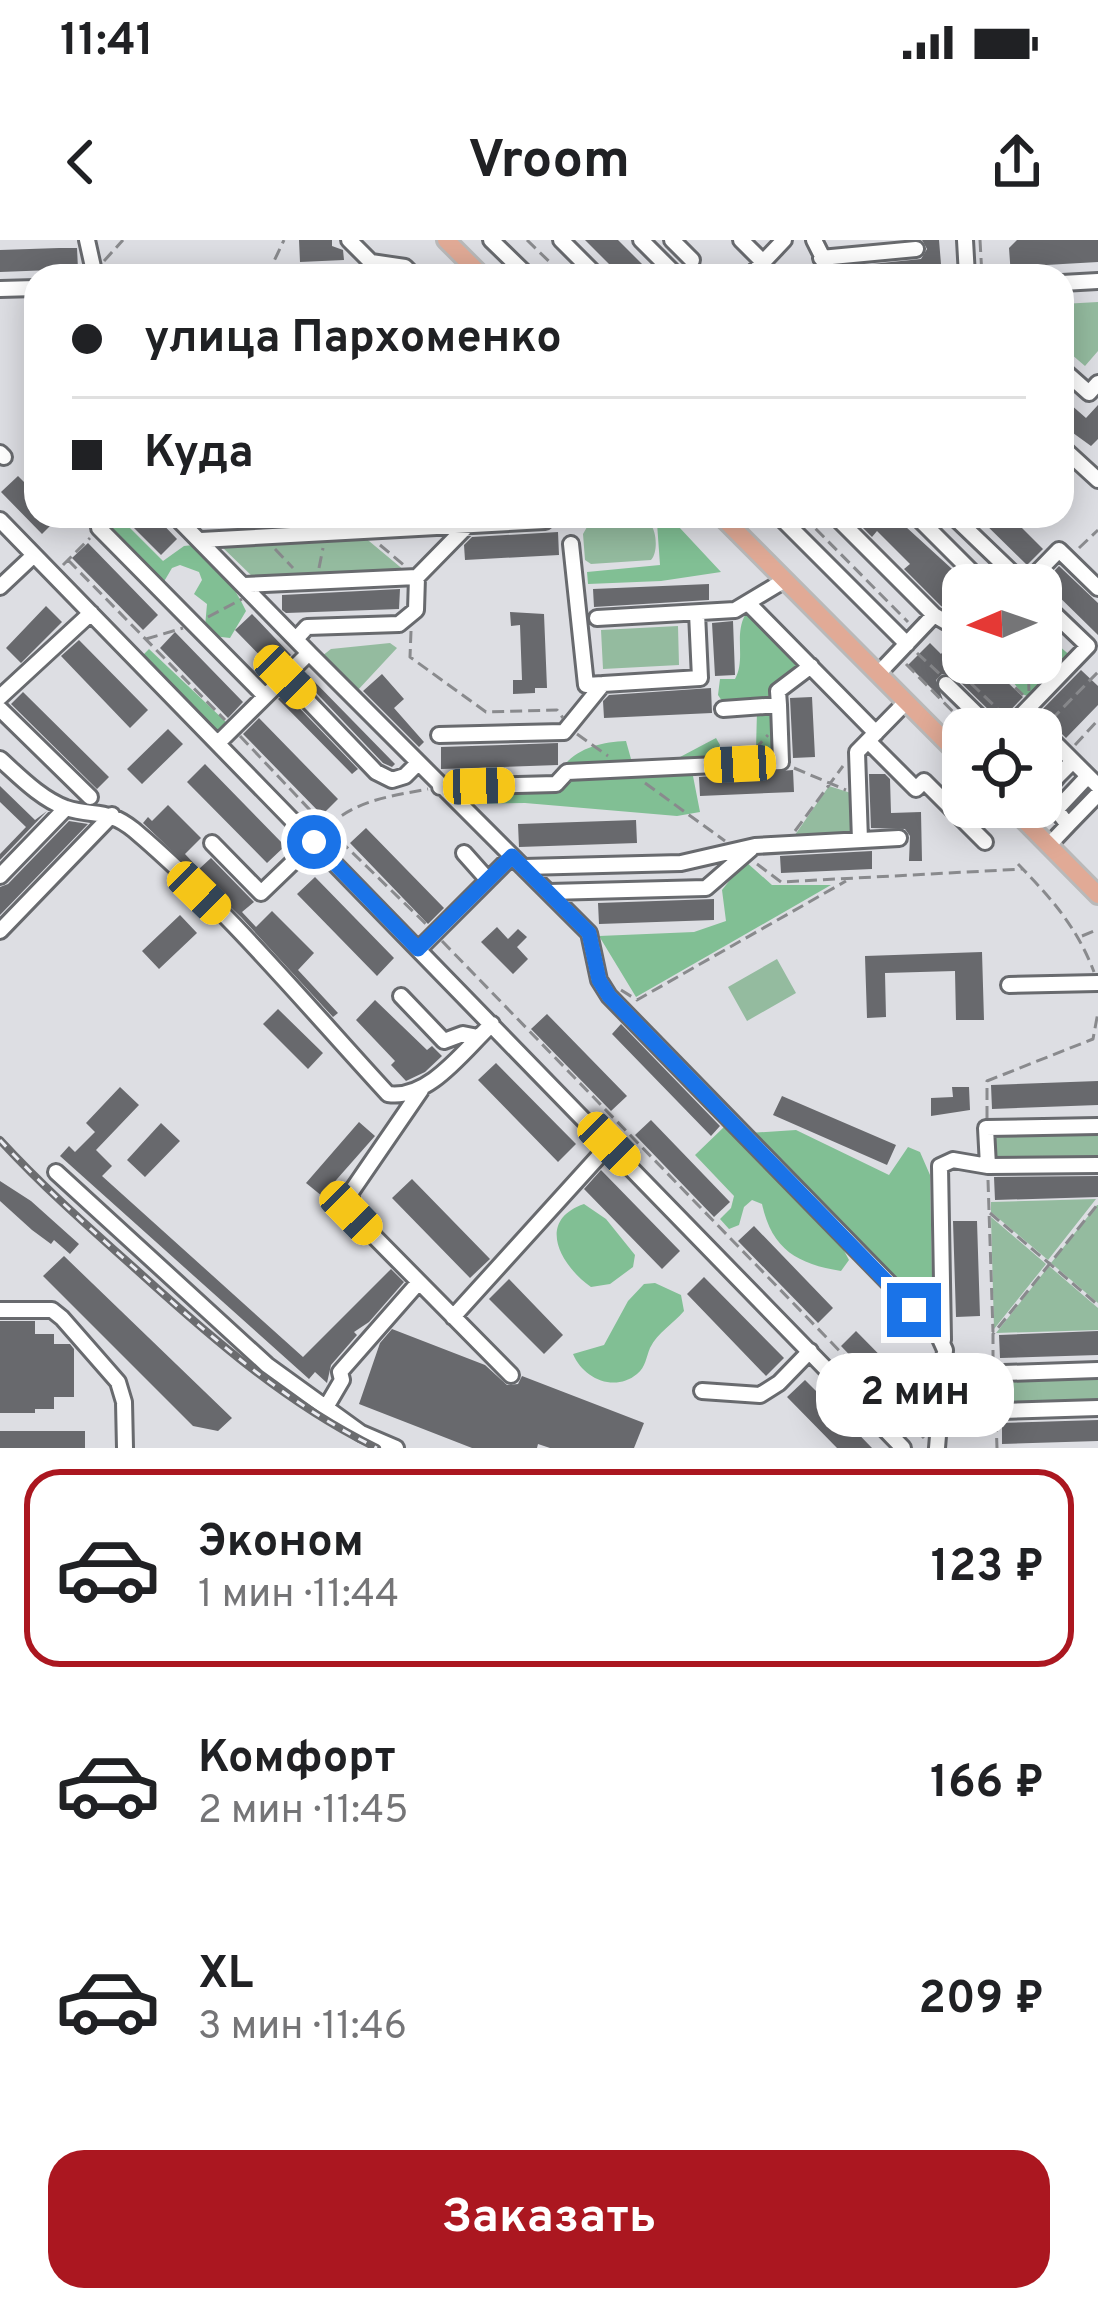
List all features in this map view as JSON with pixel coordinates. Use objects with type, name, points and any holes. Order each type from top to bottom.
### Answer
[{"type":"main road","points":[[446,240],[470,264]]},
{"type":"main road","points":[[738,528],[942,738]]},
{"type":"main road","points":[[1032,828],[1098,896]]},
{"type":"street","points":[[349,240],[377,264]]},
{"type":"street","points":[[491,240],[515,264]]},
{"type":"street","points":[[561,240],[585,264]]},
{"type":"street","points":[[641,240],[665,264]]},
{"type":"street","points":[[672,240],[692,260]]},
{"type":"street","points":[[741,240],[764,262],[784,240]]},
{"type":"street","points":[[814,240],[825,264]]},
{"type":"street","points":[[821,257],[916,249]]},
{"type":"street","points":[[1074,380],[1089,393],[1098,383]]},
{"type":"street","points":[[0,520],[810,1351],[894,1445]]},
{"type":"street","points":[[99,528],[170,586],[195,624],[265,696]]},
{"type":"street","points":[[188,528],[244,592],[296,638],[589,933],[600,982],[609,996],[943,1340]]},
{"type":"street","points":[[200,540],[425,528]]},
{"type":"street","points":[[296,638],[307,627],[399,624],[416,610],[417,577],[465,528]]},
{"type":"street","points":[[790,528],[902,649]]},
{"type":"street","points":[[848,528],[942,620]]},
{"type":"street","points":[[928,528],[964,564]]},
{"type":"street","points":[[966,528],[1003,564]]},
{"type":"street","points":[[571,544],[586,685],[700,678],[698,613]]},
{"type":"street","points":[[1045,564],[1059,550],[1098,588]]},
{"type":"street","points":[[0,587],[34,555]]},
{"type":"street","points":[[244,592],[312,582],[417,577]]},
{"type":"street","points":[[597,618],[735,610],[785,580]]},
{"type":"street","points":[[748,603],[811,666],[867,742],[916,789],[924,781],[985,842]]},
{"type":"street","points":[[0,697],[91,613]]},
{"type":"street","points":[[878,674],[934,615]]},
{"type":"street","points":[[1030,708],[1093,651],[1062,621]]},
{"type":"street","points":[[218,743],[309,652]]},
{"type":"street","points":[[440,788],[556,784],[567,772],[782,762],[778,691],[811,666]]},
{"type":"street","points":[[285,677],[376,772],[392,781],[417,764]]},
{"type":"street","points":[[439,735],[564,732],[603,684]]},
{"type":"street","points":[[946,684],[971,708]]},
{"type":"street","points":[[860,840],[858,794],[867,742],[906,702]]},
{"type":"street","points":[[723,710],[779,705]]},
{"type":"street","points":[[0,709],[89,797]]},
{"type":"street","points":[[1062,751],[1094,785]]},
{"type":"street","points":[[1062,769],[1069,758]]},
{"type":"street","points":[[0,759],[33,788],[66,808],[112,815],[132,829],[232,926],[388,1094],[405,1096],[421,1090]]},
{"type":"street","points":[[1062,806],[1094,785]]},
{"type":"street","points":[[1049,845],[1094,785]]},
{"type":"street","points":[[0,876],[66,808]]},
{"type":"street","points":[[0,931],[112,815]]},
{"type":"street","points":[[1062,816],[1068,825]]},
{"type":"street","points":[[418,949],[488,880],[518,862],[681,863],[755,846],[899,838]]},
{"type":"street","points":[[212,843],[261,893],[314,842]]},
{"type":"street","points":[[549,892],[706,888],[755,846]]},
{"type":"street","points":[[464,853],[488,880]]},
{"type":"street","points":[[1009,985],[1098,983]]},
{"type":"street","points":[[401,996],[444,1041],[463,1034],[478,1037]]},
{"type":"street","points":[[492,1024],[421,1090],[351,1192],[351,1213],[511,1376]]},
{"type":"street","points":[[988,1166],[986,1128],[1098,1126]]},
{"type":"street","points":[[453,1317],[609,1144]]},
{"type":"street","points":[[935,1448],[944,1375],[938,1172],[953,1160],[988,1166],[1098,1165]]},
{"type":"street","points":[[56,1172],[267,1365],[361,1433],[396,1448]]},
{"type":"street","points":[[325,1409],[342,1381],[340,1372],[418,1282]]},
{"type":"street","points":[[0,1310],[52,1310],[62,1318],[118,1382],[124,1402],[125,1448]]},
{"type":"street","points":[[702,1391],[760,1395],[810,1351]]},
{"type":"street","points":[[944,1375],[1098,1370]]},
{"type":"street","points":[[941,1400],[1002,1411],[1098,1408]]},
{"type":"path","points":[[103,264],[124,240]]},
{"type":"path","points":[[527,240],[552,264]]},
{"type":"path","points":[[53,574],[99,528]]},
{"type":"path","points":[[815,528],[918,632]]},
{"type":"path","points":[[1059,550],[1078,549],[1098,530]]},
{"type":"path","points":[[363,531],[417,577]]},
{"type":"path","points":[[263,537],[312,582],[326,533]]},
{"type":"path","points":[[68,560],[935,1448]]},
{"type":"path","points":[[145,639],[195,624],[244,592]]},
{"type":"path","points":[[399,624],[411,623],[410,657],[486,712],[557,710]]},
{"type":"path","points":[[902,649],[942,681]]},
{"type":"path","points":[[902,649],[952,708]]},
{"type":"path","points":[[1062,709],[1098,672]]},
{"type":"path","points":[[972,684],[999,708]]},
{"type":"path","points":[[1011,684],[1029,701],[1029,684]]},
{"type":"path","points":[[1069,758],[1098,720]]},
{"type":"path","points":[[740,764],[780,723]]},
{"type":"path","points":[[785,844],[867,742]]},
{"type":"path","points":[[782,762],[858,794]]},
{"type":"path","points":[[327,828],[339,815],[362,805],[440,788]]},
{"type":"path","points":[[1018,864],[1060,907],[1081,937],[1098,983]]},
{"type":"path","points":[[600,982],[637,1000],[852,878]]},
{"type":"path","points":[[1081,937],[1094,931]]},
{"type":"path","points":[[986,1128],[987,1081],[1093,1039],[1098,1012]]},
{"type":"path","points":[[988,1166],[994,1373]]},
{"type":"path","points":[[993,1334],[1098,1204]]},
{"type":"path","points":[[990,1214],[1098,1305]]},
{"type":"green space","points":[[1098,302],[1098,351],[1085,366],[1074,357],[1074,303]]},
{"type":"green space","points":[[109,528],[130,528],[163,561],[193,545],[230,583],[246,611],[230,638],[213,636],[205,627],[207,604],[194,594],[202,580],[199,572],[180,565],[172,568],[162,585]]},
{"type":"green space","points":[[586,528],[652,528],[655,552],[651,560],[591,564],[585,560]]},
{"type":"green space","points":[[657,528],[680,528],[721,572],[588,584],[587,572],[660,565]]},
{"type":"green space","points":[[363,536],[411,576],[256,580],[220,545]]},
{"type":"green space","points":[[745,615],[753,615],[797,665],[784,691],[774,766],[735,766],[756,749],[757,711],[724,704],[718,695],[720,679],[735,679],[738,671]]},
{"type":"green space","points":[[678,626],[679,665],[603,669],[601,630]]},
{"type":"green space","points":[[390,643],[397,648],[357,691],[322,656],[331,649]]},
{"type":"green space","points":[[1062,648],[1072,657],[1062,667]]},
{"type":"green space","points":[[149,649],[226,722],[229,726],[220,737],[142,656]]},
{"type":"green space","points":[[1015,684],[1044,684],[1030,697]]},
{"type":"green space","points":[[716,738],[717,754],[693,776],[700,812],[677,816],[525,803],[466,804],[452,794],[452,777],[532,780],[560,772],[588,748],[626,741],[631,759],[646,775]]},
{"type":"green space","points":[[829,786],[857,795],[857,838],[790,842]]},
{"type":"green space","points":[[745,861],[772,885],[831,885],[636,997],[599,936],[694,932],[726,921],[722,890]]},
{"type":"green space","points":[[777,959],[796,993],[747,1021],[728,987]]},
{"type":"green space","points":[[724,1127],[840,1243],[849,1260],[841,1271],[789,1252],[773,1233],[762,1204],[752,1200],[744,1207],[739,1225],[729,1229],[720,1219],[731,1208],[734,1196],[695,1155]]},
{"type":"green space","points":[[1098,1129],[1098,1160],[990,1162],[989,1132]]},
{"type":"green space","points":[[796,1130],[889,1175],[908,1147],[920,1152],[930,1175],[933,1324],[793,1183],[798,1176],[767,1145],[760,1150],[748,1133]]},
{"type":"green space","points":[[1096,1199],[1048,1260],[991,1212],[991,1202]]},
{"type":"green space","points":[[584,1204],[606,1219],[635,1255],[633,1267],[610,1284],[591,1287],[570,1268],[558,1244],[560,1221]]},
{"type":"green space","points":[[1098,1205],[1098,1303],[1051,1263]]},
{"type":"green space","points":[[991,1217],[1046,1264],[994,1329]]},
{"type":"green space","points":[[1049,1266],[1098,1308],[1098,1330],[996,1333]]},
{"type":"green space","points":[[655,1283],[681,1295],[684,1311],[653,1342],[637,1374],[619,1382],[592,1376],[573,1354],[604,1345],[628,1301],[644,1284]]},
{"type":"green space","points":[[1098,1375],[1098,1405],[999,1408],[998,1378]]},
{"type":"building","points":[[299,240],[332,240],[332,246],[343,250],[344,260],[300,262]]},
{"type":"building","points":[[585,240],[618,240],[642,264],[609,264]]},
{"type":"building","points":[[922,240],[939,240],[941,264],[872,264],[921,259],[927,249]]},
{"type":"building","points":[[1017,240],[1098,240],[1098,262],[1010,264],[1009,248]]},
{"type":"building","points":[[77,248],[78,264],[24,264],[24,271],[0,272],[0,250]]},
{"type":"building","points":[[1098,405],[1098,439],[1091,446],[1074,434],[1074,408],[1086,418]]},
{"type":"building","points":[[18,476],[24,482],[24,516],[1,492]]},
{"type":"building","points":[[134,528],[166,528],[177,539],[161,555]]},
{"type":"building","points":[[863,528],[907,528],[947,564],[942,564],[942,607],[904,569],[910,564],[877,531],[872,537]]},
{"type":"building","points":[[989,528],[1022,528],[1043,549],[1026,564]]},
{"type":"building","points":[[558,532],[559,555],[465,560],[464,545],[472,537]]},
{"type":"building","points":[[88,543],[158,615],[143,630],[72,558]]},
{"type":"building","points":[[1062,569],[1098,603],[1098,635],[1062,600]]},
{"type":"building","points":[[709,584],[709,600],[594,607],[593,589]]},
{"type":"building","points":[[400,589],[399,609],[282,610],[282,595]]},
{"type":"building","points":[[46,606],[62,622],[21,663],[6,648]]},
{"type":"building","points":[[510,612],[544,614],[547,688],[535,688],[535,693],[513,694],[513,680],[522,680],[520,625],[511,626]]},
{"type":"building","points":[[252,614],[291,655],[275,671],[235,630]]},
{"type":"building","points":[[733,621],[735,675],[715,676],[712,623]]},
{"type":"building","points":[[175,632],[243,702],[228,718],[160,648]]},
{"type":"building","points":[[79,640],[148,710],[130,728],[61,656]]},
{"type":"building","points":[[930,643],[941,654],[942,674],[936,680],[943,700],[908,665]]},
{"type":"building","points":[[1081,670],[1098,686],[1098,705],[1066,738],[1062,708],[1044,708]]},
{"type":"building","points":[[382,674],[404,699],[394,708],[424,742],[419,747],[363,691]]},
{"type":"building","points":[[308,675],[395,764],[392,767],[304,680]]},
{"type":"building","points":[[962,684],[1009,684],[1023,697],[1012,708],[987,708]]},
{"type":"building","points":[[711,688],[712,713],[604,718],[603,701],[609,695]]},
{"type":"building","points":[[23,692],[109,777],[97,789],[11,704]]},
{"type":"building","points":[[285,693],[358,769],[352,774],[278,699]]},
{"type":"building","points":[[812,697],[815,757],[793,758],[790,698]]},
{"type":"building","points":[[259,718],[338,799],[322,815],[243,734]]},
{"type":"building","points":[[168,729],[183,744],[142,784],[127,769]]},
{"type":"building","points":[[558,743],[558,765],[441,769],[441,747]]},
{"type":"building","points":[[205,764],[285,846],[267,863],[187,782]]},
{"type":"building","points":[[793,770],[794,792],[700,796],[699,777]]},
{"type":"building","points":[[869,774],[885,774],[890,779],[891,813],[921,812],[922,861],[909,861],[910,836],[905,829],[871,828]]},
{"type":"building","points":[[0,786],[35,820],[47,811],[0,860],[0,854],[26,827],[0,802]]},
{"type":"building","points":[[168,805],[201,838],[185,854],[199,869],[211,858],[254,902],[242,912],[256,927],[272,911],[314,953],[298,970],[338,1013],[333,1017],[241,917],[143,823],[148,817],[152,821]]},
{"type":"building","points":[[636,820],[637,843],[519,847],[518,824]]},
{"type":"building","points":[[69,821],[88,824],[0,915],[0,887]]},
{"type":"building","points":[[366,828],[444,908],[428,924],[350,843]]},
{"type":"building","points":[[872,851],[872,869],[781,873],[780,856]]},
{"type":"building","points":[[315,877],[394,958],[377,976],[297,894]]},
{"type":"building","points":[[714,899],[714,920],[599,924],[598,903]]},
{"type":"building","points":[[180,915],[197,933],[159,969],[142,951]]},
{"type":"building","points":[[497,927],[508,939],[518,929],[527,937],[517,947],[528,959],[513,974],[481,942]]},
{"type":"building","points":[[982,952],[984,1020],[956,1020],[955,971],[885,973],[886,1017],[867,1018],[865,956]]},
{"type":"building","points":[[375,1000],[427,1050],[432,1046],[442,1056],[425,1072],[406,1081],[391,1065],[395,1061],[356,1020]]},
{"type":"building","points":[[278,1009],[323,1053],[308,1069],[263,1024]]},
{"type":"building","points":[[547,1014],[627,1096],[611,1111],[531,1029]]},
{"type":"building","points":[[621,1024],[720,1126],[711,1136],[612,1034]]},
{"type":"building","points":[[496,1063],[576,1144],[558,1162],[478,1080]]},
{"type":"building","points":[[1098,1081],[1098,1105],[992,1109],[991,1085]]},
{"type":"building","points":[[120,1087],[139,1105],[96,1150],[112,1166],[102,1176],[303,1357],[391,1269],[404,1282],[354,1332],[357,1335],[331,1365],[327,1383],[315,1372],[309,1379],[60,1156],[69,1146],[75,1152],[95,1132],[86,1123]]},
{"type":"building","points":[[952,1087],[969,1087],[970,1110],[931,1116],[931,1098],[953,1097]]},
{"type":"building","points":[[782,1096],[896,1145],[887,1165],[773,1115]]},
{"type":"building","points":[[651,1120],[730,1202],[714,1217],[635,1135]]},
{"type":"building","points":[[359,1122],[375,1136],[322,1196],[306,1183]]},
{"type":"building","points":[[161,1123],[180,1141],[145,1177],[127,1160]]},
{"type":"building","points":[[601,1170],[680,1251],[662,1269],[584,1189]]},
{"type":"building","points":[[1098,1176],[1098,1197],[995,1200],[994,1177]]},
{"type":"building","points":[[412,1179],[490,1259],[470,1278],[392,1198]]},
{"type":"building","points":[[0,1181],[31,1201],[79,1244],[70,1254],[32,1230],[0,1201]]},
{"type":"building","points":[[953,1221],[977,1221],[980,1316],[956,1317]]},
{"type":"building","points":[[754,1226],[833,1308],[818,1323],[738,1241]]},
{"type":"building","points":[[64,1256],[232,1418],[218,1431],[193,1426],[43,1276]]},
{"type":"building","points":[[704,1277],[784,1358],[766,1376],[687,1294]]},
{"type":"building","points":[[509,1279],[563,1335],[544,1354],[489,1299]]},
{"type":"building","points":[[0,1321],[35,1321],[35,1334],[54,1334],[54,1344],[70,1344],[74,1349],[74,1397],[54,1397],[54,1409],[0,1413]]},
{"type":"building","points":[[392,1329],[485,1365],[507,1385],[518,1384],[522,1376],[644,1423],[634,1448],[538,1444],[537,1448],[472,1448],[359,1404],[380,1343]]},
{"type":"building","points":[[856,1331],[921,1397],[905,1413],[841,1346]]},
{"type":"building","points":[[1098,1331],[1098,1355],[1000,1358],[999,1335]]},
{"type":"building","points":[[805,1380],[872,1448],[837,1448],[787,1397]]},
{"type":"building","points":[[1098,1420],[1098,1441],[1002,1444],[1002,1423]]},
{"type":"building","points":[[0,1431],[85,1431],[85,1448],[0,1448]]},
{"type":"railway","points":[[0,1140],[68,1208],[224,1346],[312,1412],[377,1448]]},
{"type":"route","points":[[314,842],[418,949],[512,856],[589,933],[599,980],[609,996],[914,1310]]}]
